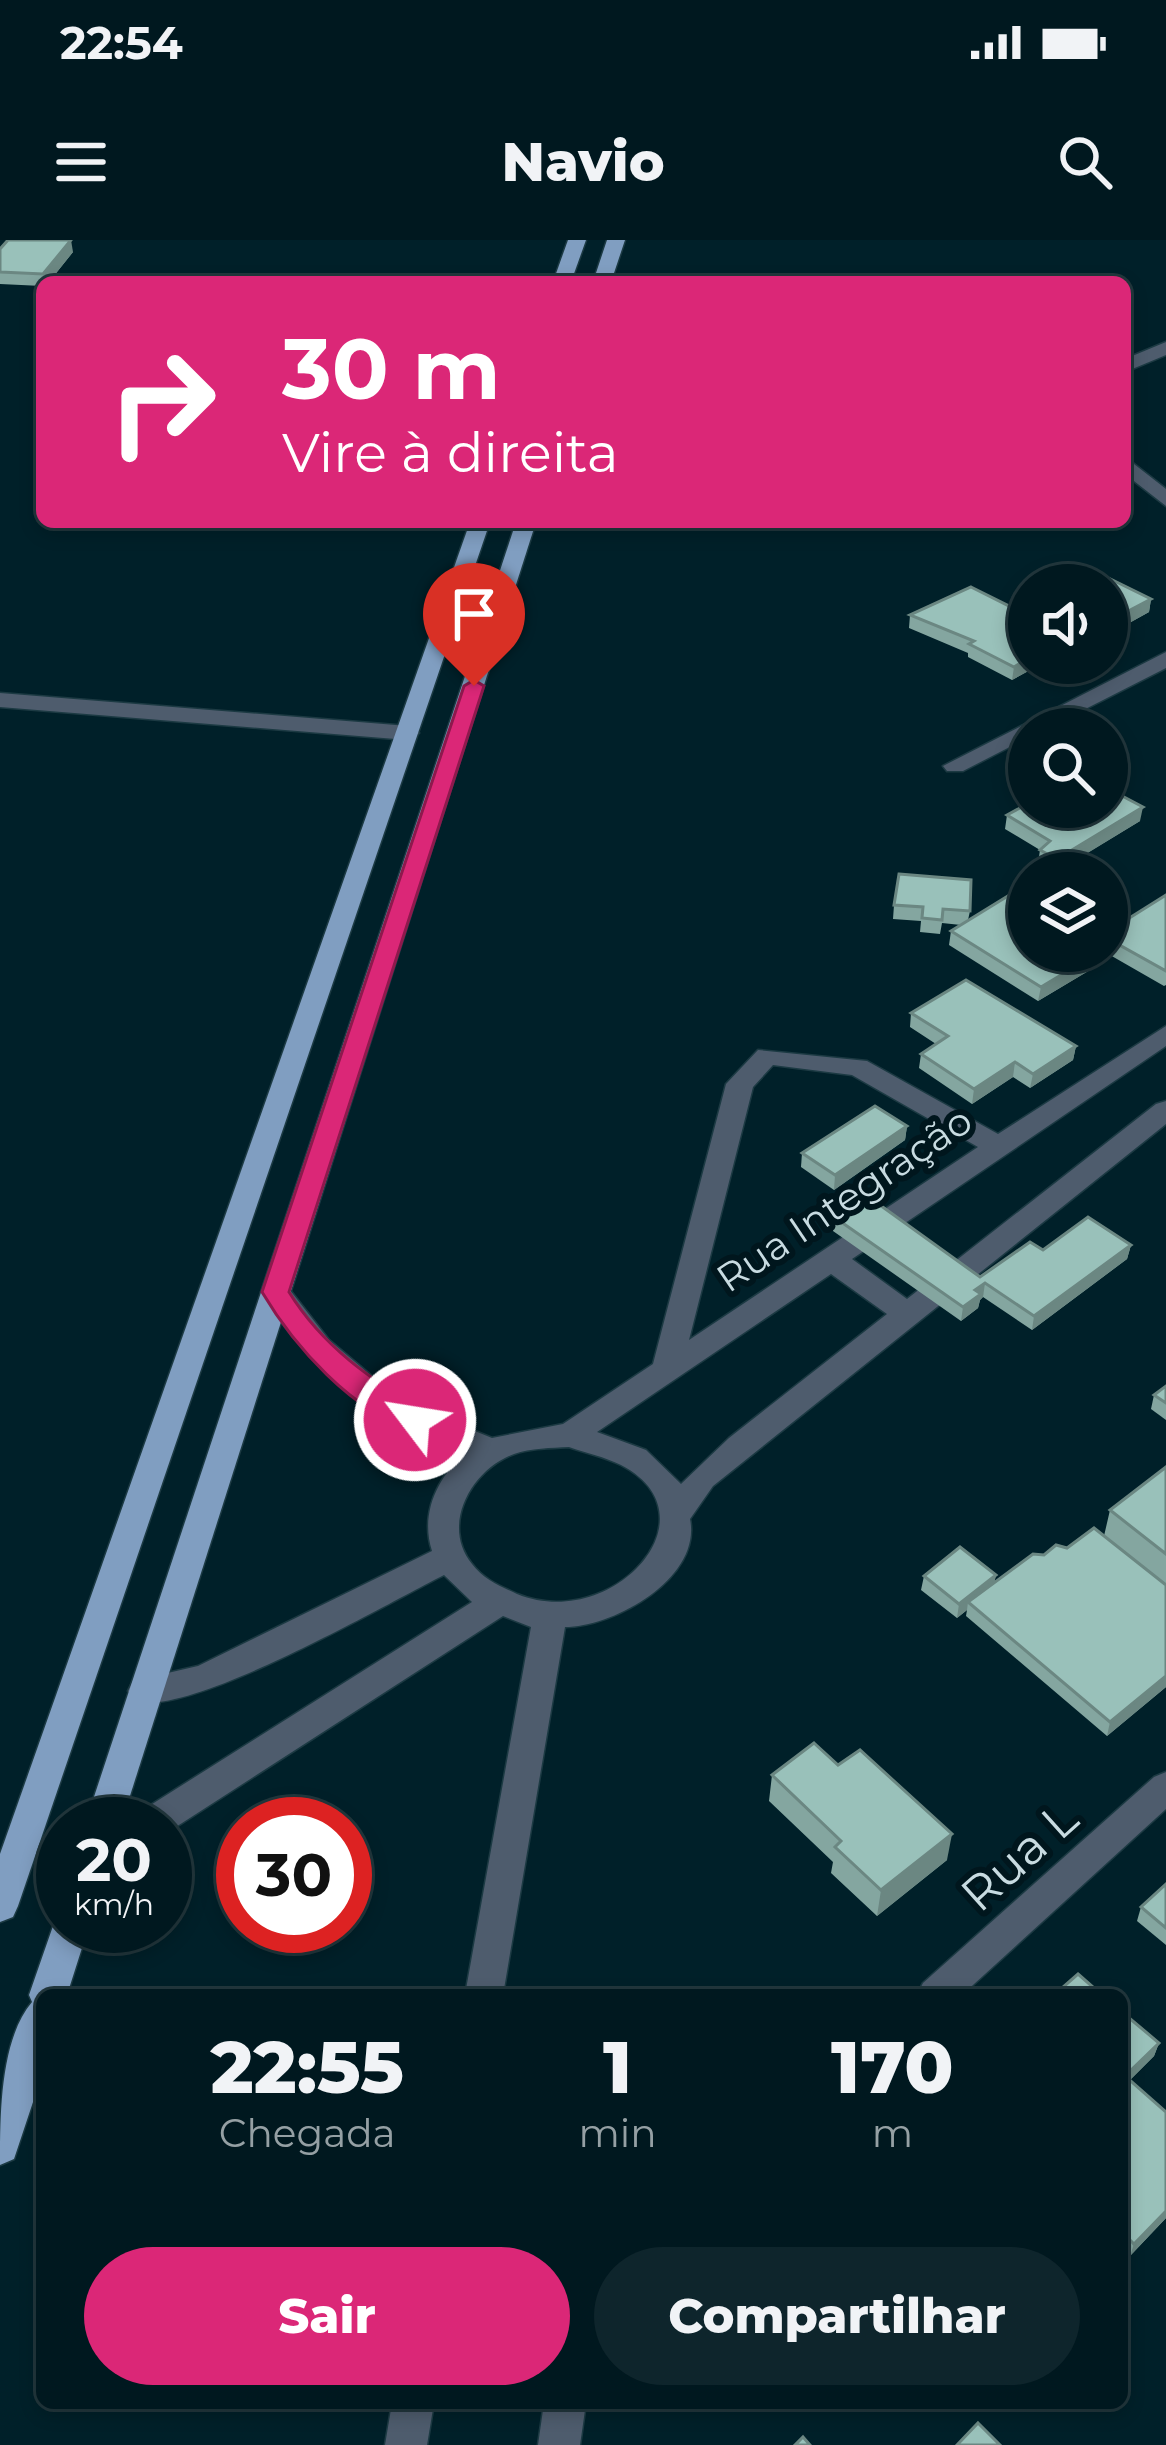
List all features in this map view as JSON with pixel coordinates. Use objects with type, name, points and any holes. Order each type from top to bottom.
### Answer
[{"type":"main road","points":[[564,276],[577,240]]},
{"type":"main road","points":[[604,276],[616,240]]},
{"type":"main road","points":[[0,1906],[478,528]]},
{"type":"main road","points":[[112,1797],[524,528]]},
{"type":"main road","points":[[50,1989],[61,1953]]},
{"type":"main road","points":[[0,2146],[36,2034]]},
{"type":"street","points":[[1131,364],[1164,351]]},
{"type":"street","points":[[1131,468],[1166,500]]},
{"type":"street","points":[[955,766],[1166,659]]},
{"type":"street","points":[[0,700],[407,733]]},
{"type":"street","name":"Rua Integração","points":[[570,1436],[1166,1034]]},
{"type":"street","points":[[667,1369],[740,1084],[767,1056],[858,1067],[998,1146]]},
{"type":"street","points":[[676,1513],[702,1478],[740,1445],[1166,1110]]},
{"type":"street","points":[[831,1259],[907,1314]]},
{"type":"street","points":[[276,1292],[293,1321],[346,1376],[415,1420],[493,1450]]},
{"type":"street","points":[[570,1436],[608,1443],[641,1460],[665,1484],[676,1513],[675,1544],[658,1574],[630,1598],[592,1612],[550,1616],[497,1604],[467,1584],[448,1558],[440,1529],[445,1500],[464,1472],[493,1450],[530,1438],[570,1436]]},
{"type":"street","points":[[145,1691],[205,1678],[448,1558]]},
{"type":"street","points":[[192,1798],[497,1604]]},
{"type":"street","points":[[485,1989],[550,1616]]},
{"type":"street","name":"Rua L","points":[[943,1989],[1166,1787]]},
{"type":"street","points":[[406,2445],[412,2409]]},
{"type":"street","points":[[559,2445],[564,2409]]},
{"type":"building","points":[[8,240],[71,240],[43,274],[0,272],[0,249]]},
{"type":"building","points":[[971,587],[1008,606],[1008,664],[969,644],[974,641],[910,615]]},
{"type":"building","points":[[1128,588],[1151,599],[1128,611]]},
{"type":"building","points":[[1128,799],[1143,807],[1128,816]]},
{"type":"building","points":[[1028,828],[1108,828],[1069,852],[1040,850],[1050,841]]},
{"type":"building","points":[[899,874],[971,880],[970,911],[943,909],[942,920],[922,918],[923,907],[894,905]]},
{"type":"building","points":[[1166,895],[1166,971],[1128,950],[1128,919]]},
{"type":"building","points":[[1008,896],[1008,966],[951,931]]},
{"type":"building","points":[[1017,972],[1066,972],[1041,987]]},
{"type":"building","points":[[966,980],[1076,1046],[1033,1074],[1015,1062],[974,1089],[921,1054],[948,1036],[911,1013]]},
{"type":"building","points":[[875,1106],[907,1126],[835,1175],[802,1153]]},
{"type":"building","points":[[866,1195],[980,1277],[1030,1242],[1043,1250],[1088,1217],[1131,1245],[1034,1316],[985,1283],[975,1290],[981,1294],[963,1307],[834,1217]]},
{"type":"building","points":[[1166,1386],[1166,1403],[1154,1395]]},
{"type":"building","points":[[1166,1467],[1166,1554],[1110,1510]]},
{"type":"building","points":[[1094,1528],[1166,1585],[1166,1676],[1110,1722],[968,1602],[1033,1554],[1044,1555],[1056,1545],[1067,1548]]},
{"type":"building","points":[[960,1547],[996,1575],[959,1604],[924,1576]]},
{"type":"building","points":[[814,1743],[838,1765],[860,1750],[952,1834],[881,1890],[835,1847],[841,1841],[772,1775]]},
{"type":"building","points":[[1166,1884],[1166,1928],[1141,1907]]},
{"type":"building","points":[[1078,1974],[1095,1989],[1061,1989]]},
{"type":"building","points":[[1128,2017],[1159,2043],[1128,2073]]},
{"type":"building","points":[[1128,2079],[1166,2112],[1166,2211],[1134,2244],[1128,2238]]},
{"type":"building","points":[[978,2423],[1000,2445],[957,2445]]},
{"type":"route","points":[[415,1420],[346,1376],[317,1350],[276,1292],[474,686]]}]
